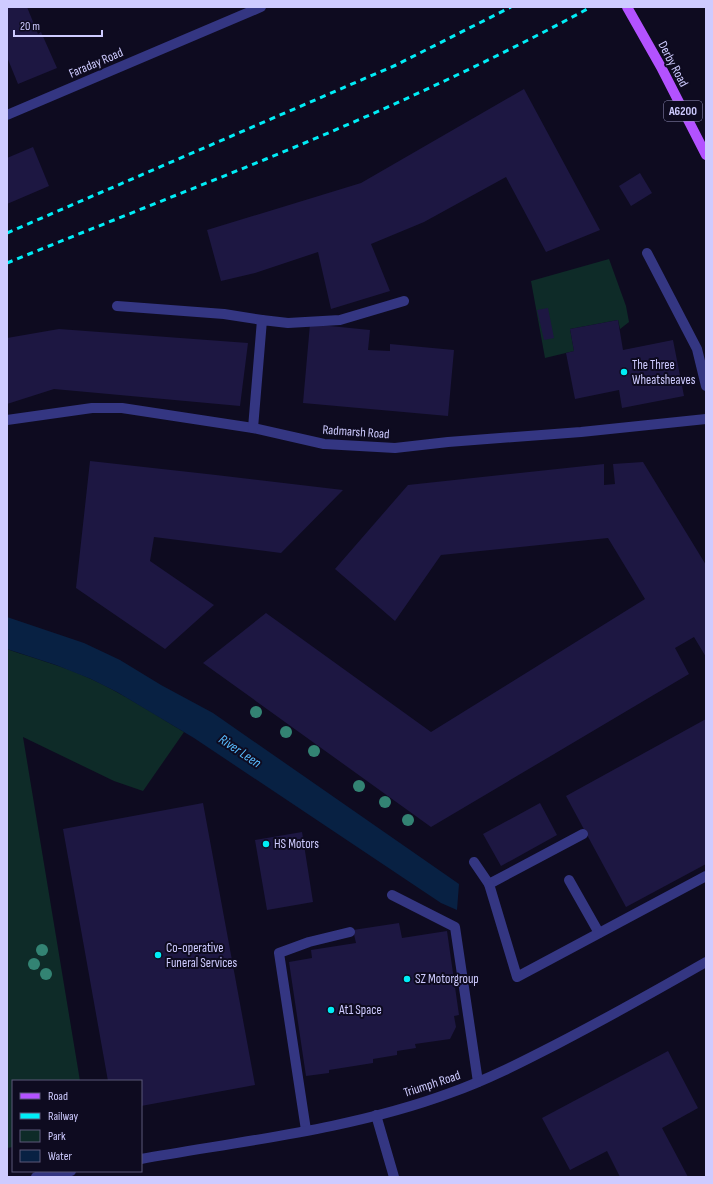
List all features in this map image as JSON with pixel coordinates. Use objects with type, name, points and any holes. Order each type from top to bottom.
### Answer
[{"type":"main road","name":"Derby Road","points":[[627,7],[661,67],[706,156]]},
{"type":"street","name":"Faraday Road","points":[[7,116],[261,7]]},
{"type":"street","points":[[646,253],[697,349],[706,386]]},
{"type":"street","points":[[117,306],[224,314],[288,323],[340,320],[404,301]]},
{"type":"street","points":[[253,428],[262,320]]},
{"type":"street","name":"Radmarsh Road","points":[[7,420],[92,408],[122,408],[253,428],[324,444],[395,448],[706,419]]},
{"type":"street","points":[[489,884],[583,834]]},
{"type":"street","points":[[474,862],[489,884],[517,977],[706,876]]},
{"type":"street","points":[[569,880],[599,932]]},
{"type":"street","points":[[392,895],[454,927],[478,1082]]},
{"type":"street","points":[[306,1130],[279,953],[309,942],[350,932]]},
{"type":"street","name":"Triumph Road","points":[[142,1159],[306,1130],[376,1115],[449,1094],[516,1065],[589,1027],[706,962]]},
{"type":"street","points":[[376,1115],[394,1177]]},
{"type":"street","points":[[36,1177],[65,1172]]},
{"type":"green space","points":[[609,259],[626,306],[629,322],[620,329],[618,320],[570,329],[574,351],[545,358],[531,281]]},
{"type":"green space","points":[[7,649],[81,674],[127,698],[184,732],[143,791],[114,781],[23,737],[80,1080],[12,1080],[12,1147],[7,1148]]},
{"type":"water","name":"River Leen","points":[[7,617],[84,643],[120,660],[161,685],[213,713],[459,884],[457,910],[441,903],[194,738],[117,692],[91,679],[56,665],[7,649]]},
{"type":"building","points":[[7,7],[27,7],[38,34],[41,32],[57,68],[18,84],[7,57]]},
{"type":"building","points":[[524,89],[600,230],[546,252],[506,177],[424,222],[371,244],[390,291],[331,309],[318,252],[255,273],[221,281],[207,230],[361,183]]},
{"type":"building","points":[[33,147],[49,186],[7,204],[7,158]]},
{"type":"building","points":[[640,173],[652,193],[631,206],[619,186]]},
{"type":"building","points":[[548,308],[554,338],[544,340],[537,310]]},
{"type":"building","name":"The Three Wheatsheaves","points":[[618,320],[623,350],[673,340],[684,396],[622,408],[619,390],[575,399],[566,353],[574,351],[570,329]]},
{"type":"building","points":[[310,324],[370,330],[368,350],[390,351],[390,344],[454,350],[448,416],[303,403]]},
{"type":"building","points":[[59,329],[248,343],[240,406],[54,389],[7,404],[7,338]]},
{"type":"building","points":[[90,461],[343,490],[281,553],[154,537],[150,561],[214,605],[165,649],[76,588]]},
{"type":"building","points":[[643,462],[706,565],[706,657],[694,637],[675,648],[689,674],[431,827],[203,663],[266,613],[431,732],[645,599],[608,538],[441,555],[395,621],[335,569],[408,485],[604,464],[604,485],[615,484],[613,464]]},
{"type":"building","points":[[706,719],[706,864],[626,907],[566,796]]},
{"type":"building","name":"Co-operative Funeral Services","points":[[203,803],[255,1085],[142,1106],[142,1080],[108,1080],[63,829]]},
{"type":"building","points":[[540,803],[557,835],[501,866],[483,834]]},
{"type":"building","points":[[302,832],[313,902],[267,910],[255,840]]},
{"type":"building","points":[[399,923],[402,938],[447,931],[459,1015],[454,1016],[456,1027],[450,1039],[415,1044],[416,1048],[397,1051],[397,1055],[373,1059],[373,1063],[329,1070],[329,1073],[306,1076],[289,962],[312,958],[311,950],[356,943],[353,930]]},
{"type":"building","points":[[668,1051],[698,1108],[662,1128],[688,1177],[620,1177],[607,1151],[570,1170],[542,1118]]},
{"type":"railway","points":[[7,233],[396,65],[511,7]]},
{"type":"railway","points":[[7,263],[266,159],[348,124],[430,88],[591,7]]},
{"type":"place","name":"The Three Wheatsheaves","points":[[624,372]]},
{"type":"place","name":"HS Motors","points":[[266,844]]},
{"type":"place","name":"Co-operative Funeral Services","points":[[158,955]]},
{"type":"place","name":"SZ Motorgroup","points":[[407,979]]},
{"type":"place","name":"At1 Space","points":[[331,1010]]}]
